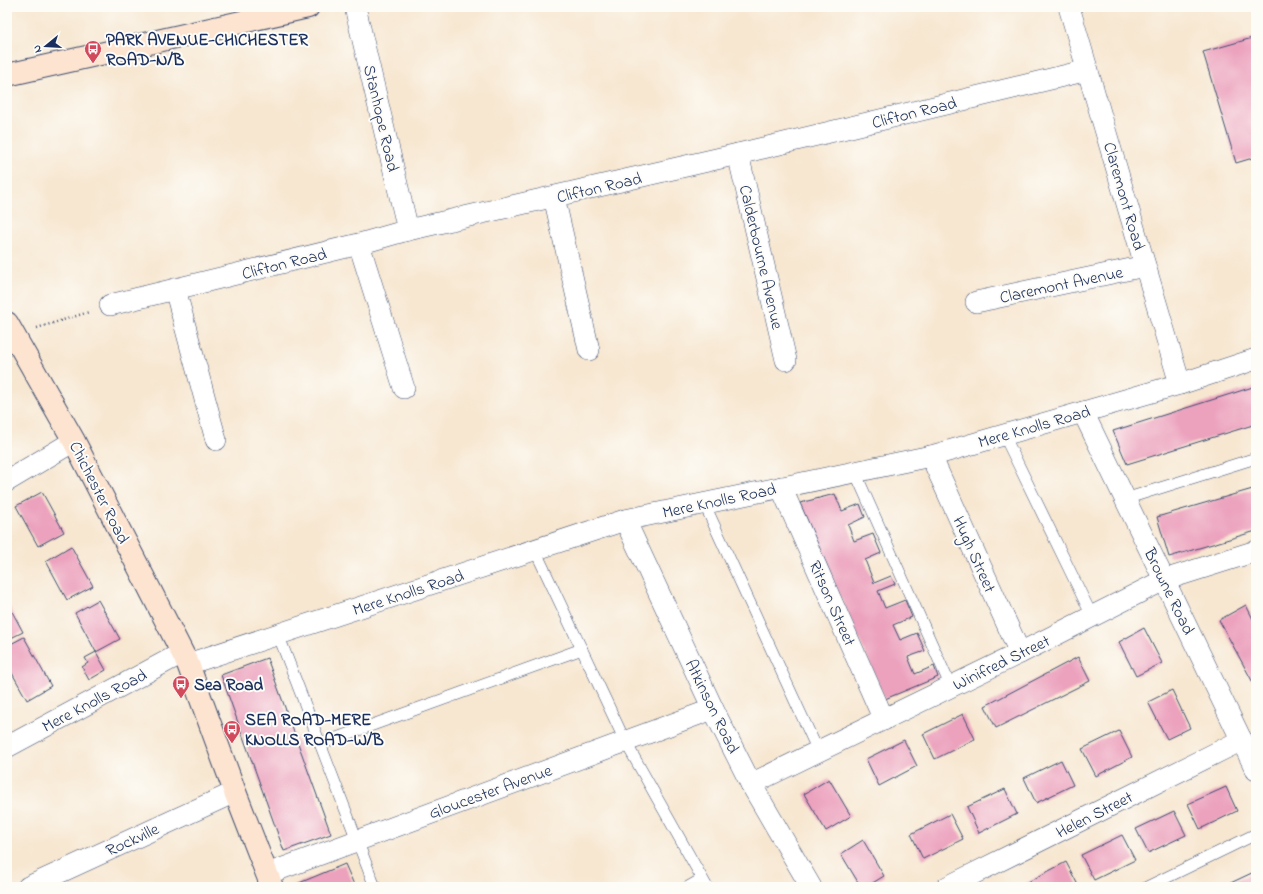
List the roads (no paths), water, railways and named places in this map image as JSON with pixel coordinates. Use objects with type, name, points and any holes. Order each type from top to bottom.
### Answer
[{"type":"street","points":[[7,75],[308,7]]},
{"type":"street","name":"Stanhope Road","points":[[355,7],[408,230]]},
{"type":"street","name":"Claremont Road","points":[[1069,7],[1180,384]]},
{"type":"street","name":"Clifton Road","points":[[110,305],[359,244],[408,230],[738,154],[1088,70]]},
{"type":"street","name":"Calderbourne Avenue","points":[[738,154],[786,360]]},
{"type":"street","points":[[554,197],[589,350]]},
{"type":"street","points":[[359,244],[404,388]]},
{"type":"street","name":"Claremont Avenue","points":[[976,302],[1145,266]]},
{"type":"street","points":[[175,289],[216,440]]},
{"type":"street","name":"Chichester Road","points":[[7,323],[74,441],[185,659]]},
{"type":"street","name":"Mere Knolls Road","points":[[7,747],[185,659],[278,634],[625,520],[931,456],[1180,384],[1256,359]]},
{"type":"street","name":"Browne Road","points":[[1083,412],[1256,770]]},
{"type":"street","points":[[7,481],[74,441]]},
{"type":"street","name":"Hugh Street","points":[[931,456],[1020,653]]},
{"type":"street","name":"Ritson Street","points":[[781,487],[884,720]]},
{"type":"street","name":"Atkinson Road","points":[[625,520],[713,709],[751,784],[811,887]]},
{"type":"street","name":"Winifred Street","points":[[751,784],[1020,653],[1164,580],[1256,551]]},
{"type":"street","points":[[185,659],[270,880]]},
{"type":"street","name":"Gloucester Avenue","points":[[270,880],[356,840],[713,709]]},
{"type":"street","name":"Helen Street","points":[[947,887],[1242,740]]},
{"type":"street","name":"Rockville","points":[[28,887],[235,792]]},
{"type":"lane","points":[[1004,435],[1092,616]]},
{"type":"lane","points":[[1125,499],[1256,458]]},
{"type":"lane","points":[[855,472],[951,687]]},
{"type":"lane","points":[[704,503],[818,751]]},
{"type":"lane","points":[[535,550],[625,741],[704,883],[688,887]]},
{"type":"lane","points":[[278,634],[375,887]]},
{"type":"lane","points":[[320,744],[582,649]]},
{"type":"lane","points":[[1147,887],[1256,834]]},
{"type":"place","name":"PARK AVENUE-CHICHESTER ROAD-N/B","points":[[93,64]]},
{"type":"place","name":"Sea Road","points":[[181,699]]},
{"type":"place","name":"SEA ROAD-MERE KNOLLS ROAD-W/B","points":[[232,744]]}]
